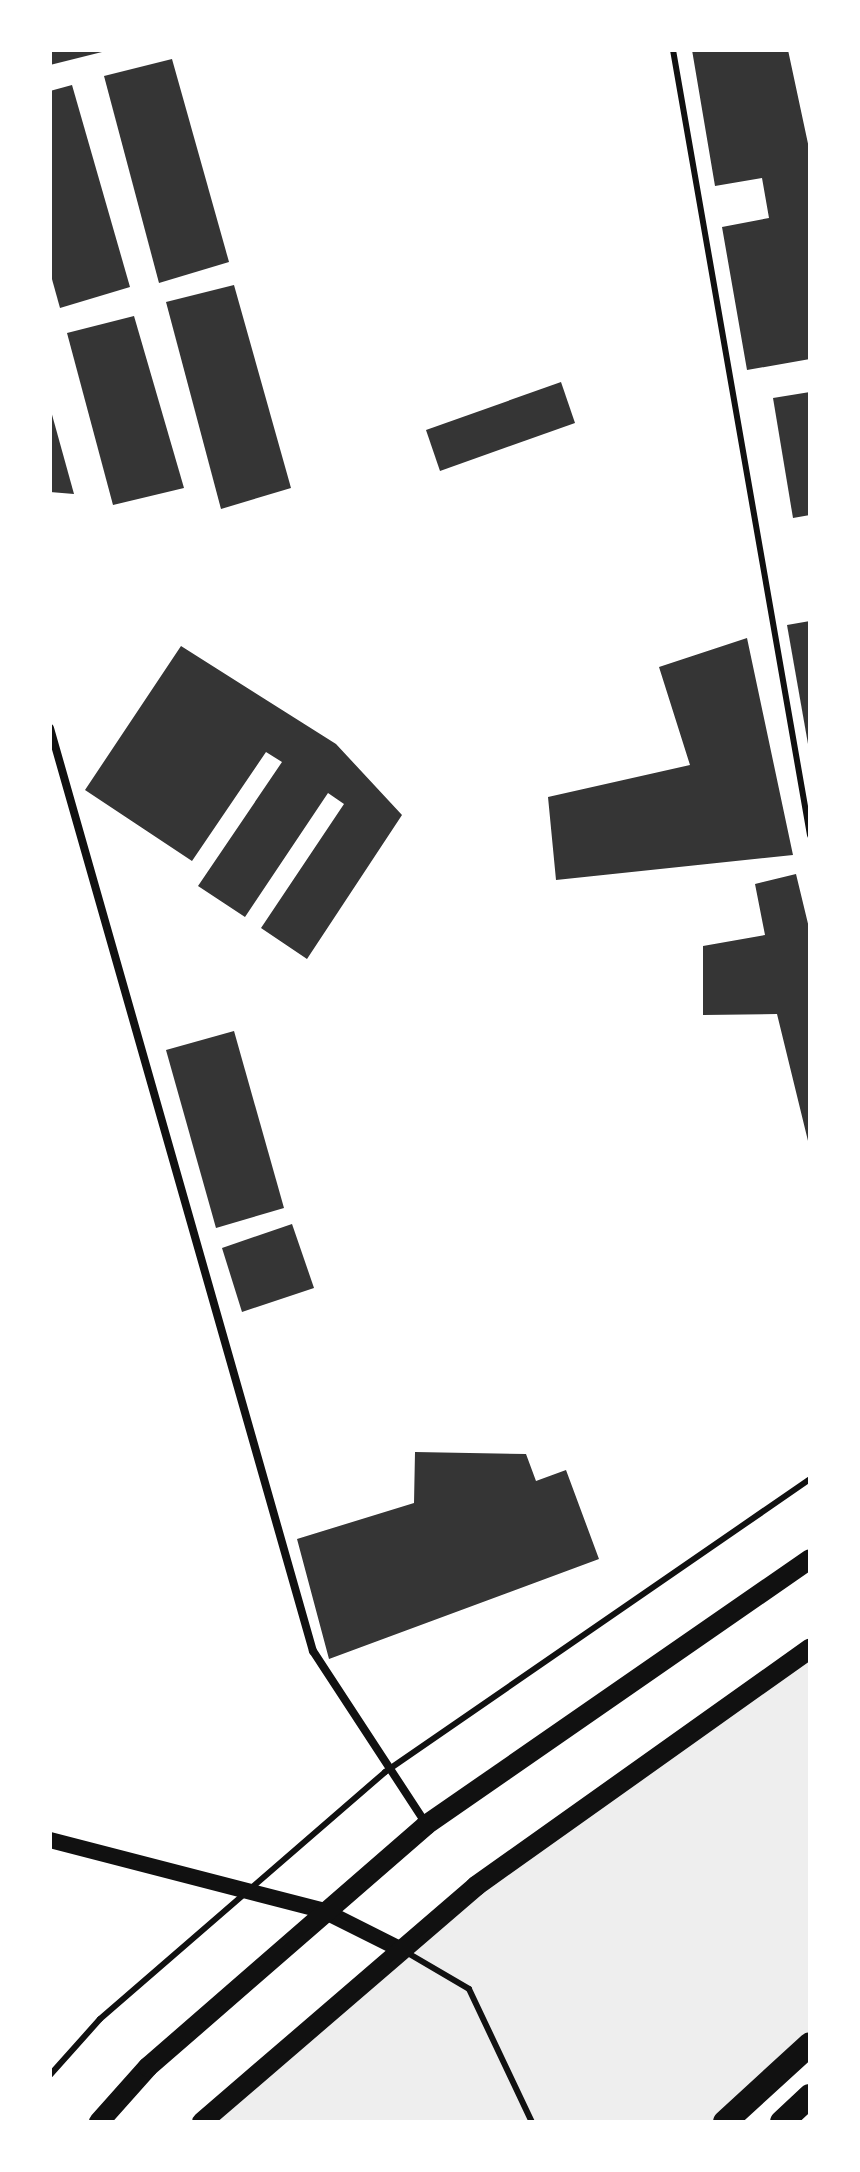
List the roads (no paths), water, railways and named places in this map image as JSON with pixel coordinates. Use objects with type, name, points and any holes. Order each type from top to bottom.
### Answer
[{"type":"highway","points":[[725,2122],[810,2044]]},
{"type":"highway","points":[[782,2122],[810,2096]]},
{"type":"main road","points":[[99,2122],[148,2067],[426,1825],[810,1559]]},
{"type":"main road","points":[[202,2122],[476,1886],[810,1649]]},
{"type":"main road","points":[[50,1840],[324,1911],[400,1949]]},
{"type":"street","points":[[50,728],[313,1651],[385,1772],[426,1825]]},
{"type":"lane","points":[[673,50],[810,835]]},
{"type":"lane","points":[[50,2075],[100,2019],[243,1889],[385,1772],[810,1479]]},
{"type":"lane","points":[[400,1949],[469,1989],[532,2122]]}]
